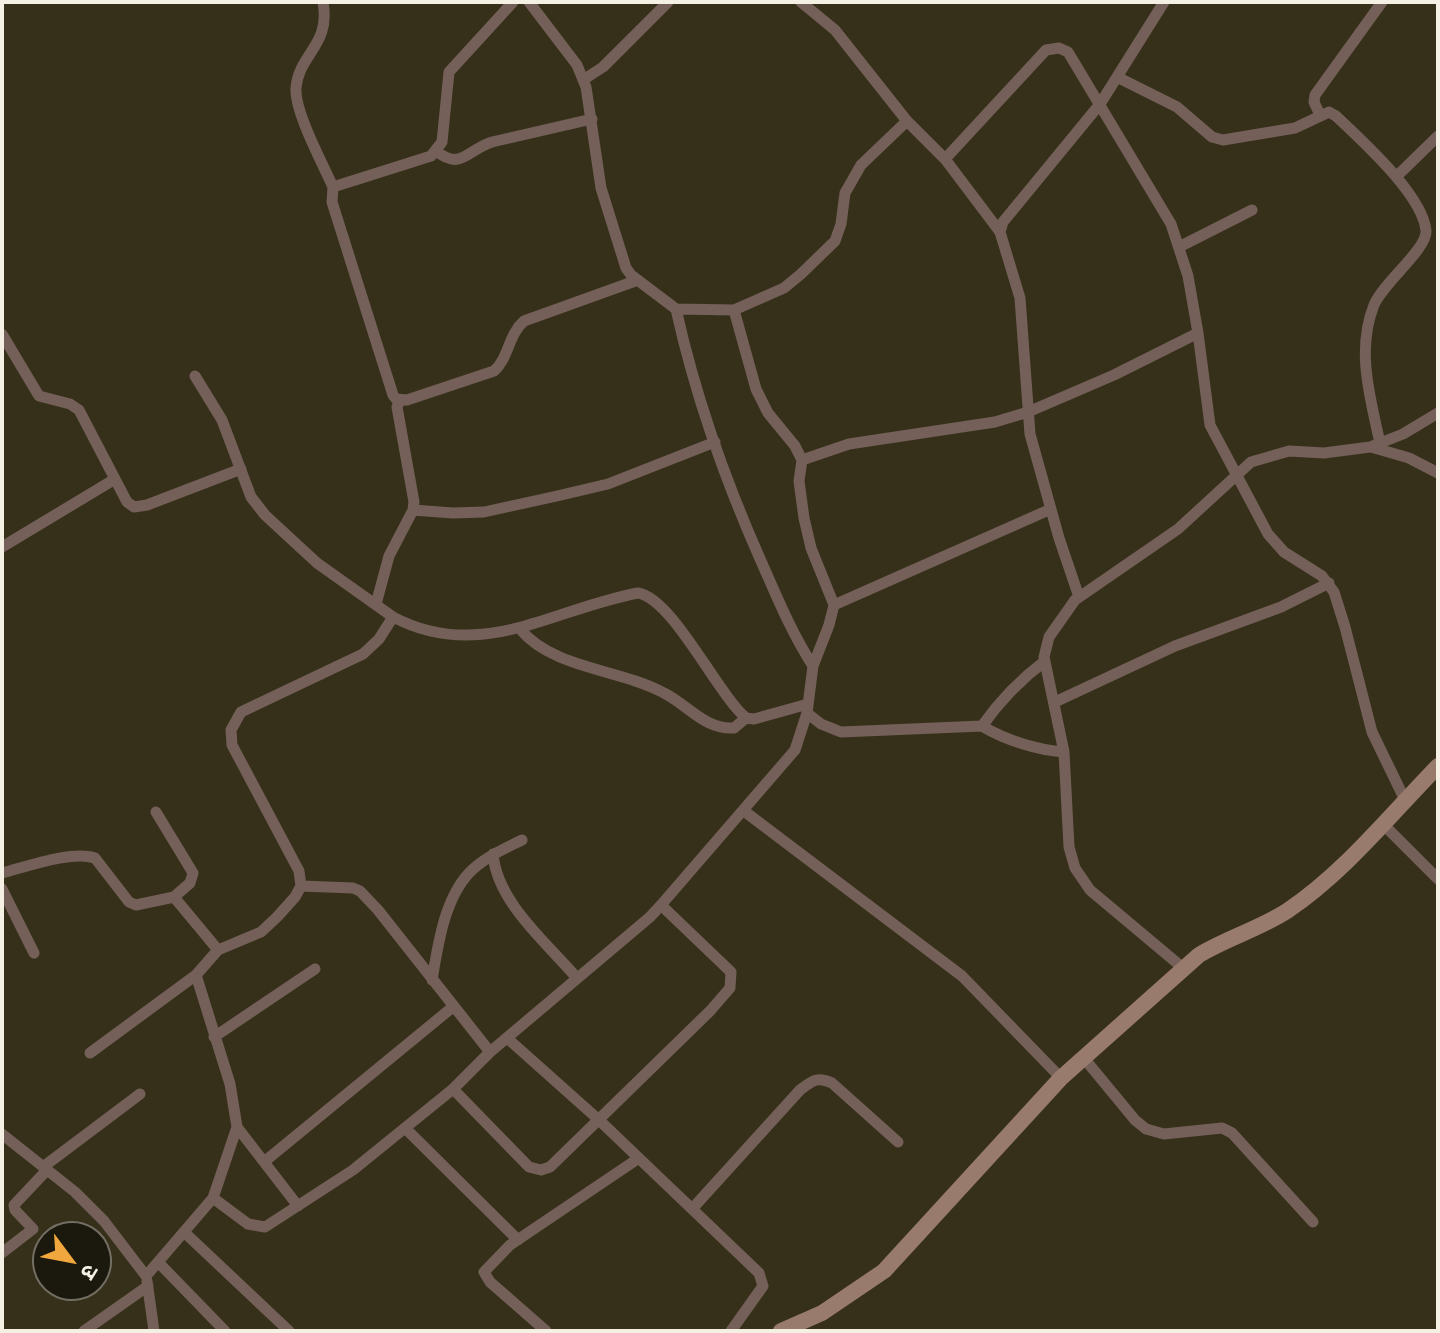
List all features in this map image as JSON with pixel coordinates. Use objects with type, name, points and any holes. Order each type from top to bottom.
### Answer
[{"type":"main road","points":[[791,1329],[850,1296],[884,1271],[1083,1057],[1183,968],[1220,943],[1285,911],[1317,888],[1438,766]]},
{"type":"street","points":[[323,2],[324,32],[299,74],[295,100],[333,187],[332,202],[393,395],[407,400],[494,371],[513,333],[524,321],[638,280]]},
{"type":"street","points":[[333,187],[431,156],[436,151],[442,142],[449,72],[513,2]]},
{"type":"street","points":[[529,2],[577,65],[583,80],[592,119],[601,188],[626,268],[676,309],[734,310],[784,288],[835,241],[841,224],[845,193],[851,182],[874,150],[907,121]]},
{"type":"street","points":[[583,80],[603,67],[668,2]]},
{"type":"street","points":[[801,2],[835,30],[907,121],[945,159],[1000,232],[1020,298],[1030,434],[1079,597]]},
{"type":"street","points":[[1000,232],[1003,222],[1100,104],[1164,2]]},
{"type":"street","points":[[1320,115],[1314,102],[1315,95],[1382,2]]},
{"type":"street","points":[[945,159],[1046,50],[1052,48],[1068,52],[1171,224],[1188,276],[1210,425],[1275,543],[1329,583],[1339,604],[1372,732],[1405,800]]},
{"type":"street","points":[[1117,77],[1177,107],[1212,137],[1223,140],[1295,128],[1329,112],[1397,176],[1424,222],[1426,234],[1422,244],[1392,277],[1376,301],[1368,322],[1364,342],[1365,362],[1375,445]]},
{"type":"street","points":[[436,151],[447,160],[460,160],[479,146],[592,119]]},
{"type":"street","points":[[1397,176],[1438,136]]},
{"type":"street","points":[[1179,247],[1252,210]]},
{"type":"street","points":[[676,309],[686,357],[744,523],[794,637],[813,666]]},
{"type":"street","points":[[213,1198],[248,1224],[265,1227],[353,1170],[453,1089],[490,1052],[650,917],[789,760],[800,740],[808,709],[813,666],[834,605],[811,548],[804,518],[799,481],[802,460],[795,446],[768,413],[756,389],[734,310]]},
{"type":"street","points":[[802,460],[849,444],[995,422],[1028,412],[1114,375],[1198,333]]},
{"type":"street","points":[[2,334],[39,396],[70,404],[79,410],[127,502],[134,507],[147,505],[241,469]]},
{"type":"street","points":[[195,376],[222,420],[251,497],[265,515],[317,563],[393,617],[416,629],[442,635],[509,632],[629,595],[648,595],[670,618],[746,718],[808,709]]},
{"type":"street","points":[[376,604],[389,556],[413,510],[414,502],[397,407],[400,400]]},
{"type":"street","points":[[1183,968],[1090,890],[1075,868],[1069,847],[1064,752],[1044,657],[1049,637],[1079,597],[1178,529],[1251,462],[1289,451],[1324,453],[1375,445],[1403,434],[1438,413]]},
{"type":"street","points":[[413,510],[484,512],[557,496],[608,484],[715,442]]},
{"type":"street","points":[[1375,445],[1438,473]]},
{"type":"street","points":[[2,547],[115,479]]},
{"type":"street","points":[[834,605],[1051,509]]},
{"type":"street","points":[[1055,702],[1175,646],[1281,607],[1329,583]]},
{"type":"street","points":[[90,1053],[196,975],[218,950],[261,932],[295,897],[301,886],[299,871],[232,745],[231,730],[241,712],[363,654],[379,639],[393,617]]},
{"type":"street","points":[[520,629],[536,646],[663,692],[699,718],[717,726],[734,728],[746,718]]},
{"type":"street","points":[[982,726],[1020,683],[1045,661]]},
{"type":"street","points":[[808,709],[821,724],[841,732],[982,726],[1047,751],[1064,752]]},
{"type":"street","points":[[744,811],[962,976],[1061,1078]]},
{"type":"street","points":[[2,873],[59,859],[89,856],[95,858],[131,903],[136,905],[174,897],[190,883],[193,873],[156,812]]},
{"type":"street","points":[[1382,823],[1438,879]]},
{"type":"street","points":[[432,980],[439,941],[455,894],[466,875],[493,854],[522,840]]},
{"type":"street","points":[[493,854],[495,871],[505,896],[576,977]]},
{"type":"street","points":[[301,886],[360,891],[490,1052]]},
{"type":"street","points":[[2,889],[34,953]]},
{"type":"street","points":[[174,897],[218,950]]},
{"type":"street","points":[[453,1089],[529,1167],[541,1170],[550,1167],[730,988],[731,972],[661,905]]},
{"type":"street","points":[[214,1037],[315,969]]},
{"type":"street","points":[[84,1331],[147,1281],[158,1262],[213,1198],[237,1127],[230,1084],[196,975]]},
{"type":"street","points":[[264,1162],[454,1006]]},
{"type":"street","points":[[507,1038],[599,1120],[759,1273],[762,1281],[760,1291],[731,1331]]},
{"type":"street","points":[[1083,1057],[1146,1129],[1164,1134],[1222,1128],[1232,1133],[1313,1222]]},
{"type":"street","points":[[692,1209],[800,1090],[813,1080],[822,1078],[832,1083],[898,1142]]},
{"type":"street","points":[[2,1253],[33,1229],[14,1205],[45,1168],[140,1094]]},
{"type":"street","points":[[237,1127],[298,1206]]},
{"type":"street","points":[[405,1128],[518,1240]]},
{"type":"street","points":[[2,1134],[75,1192],[104,1221],[147,1281],[154,1331]]},
{"type":"street","points":[[546,1331],[485,1277],[486,1269],[518,1240],[639,1158]]},
{"type":"street","points":[[184,1232],[289,1331]]},
{"type":"street","points":[[158,1262],[225,1331]]}]
